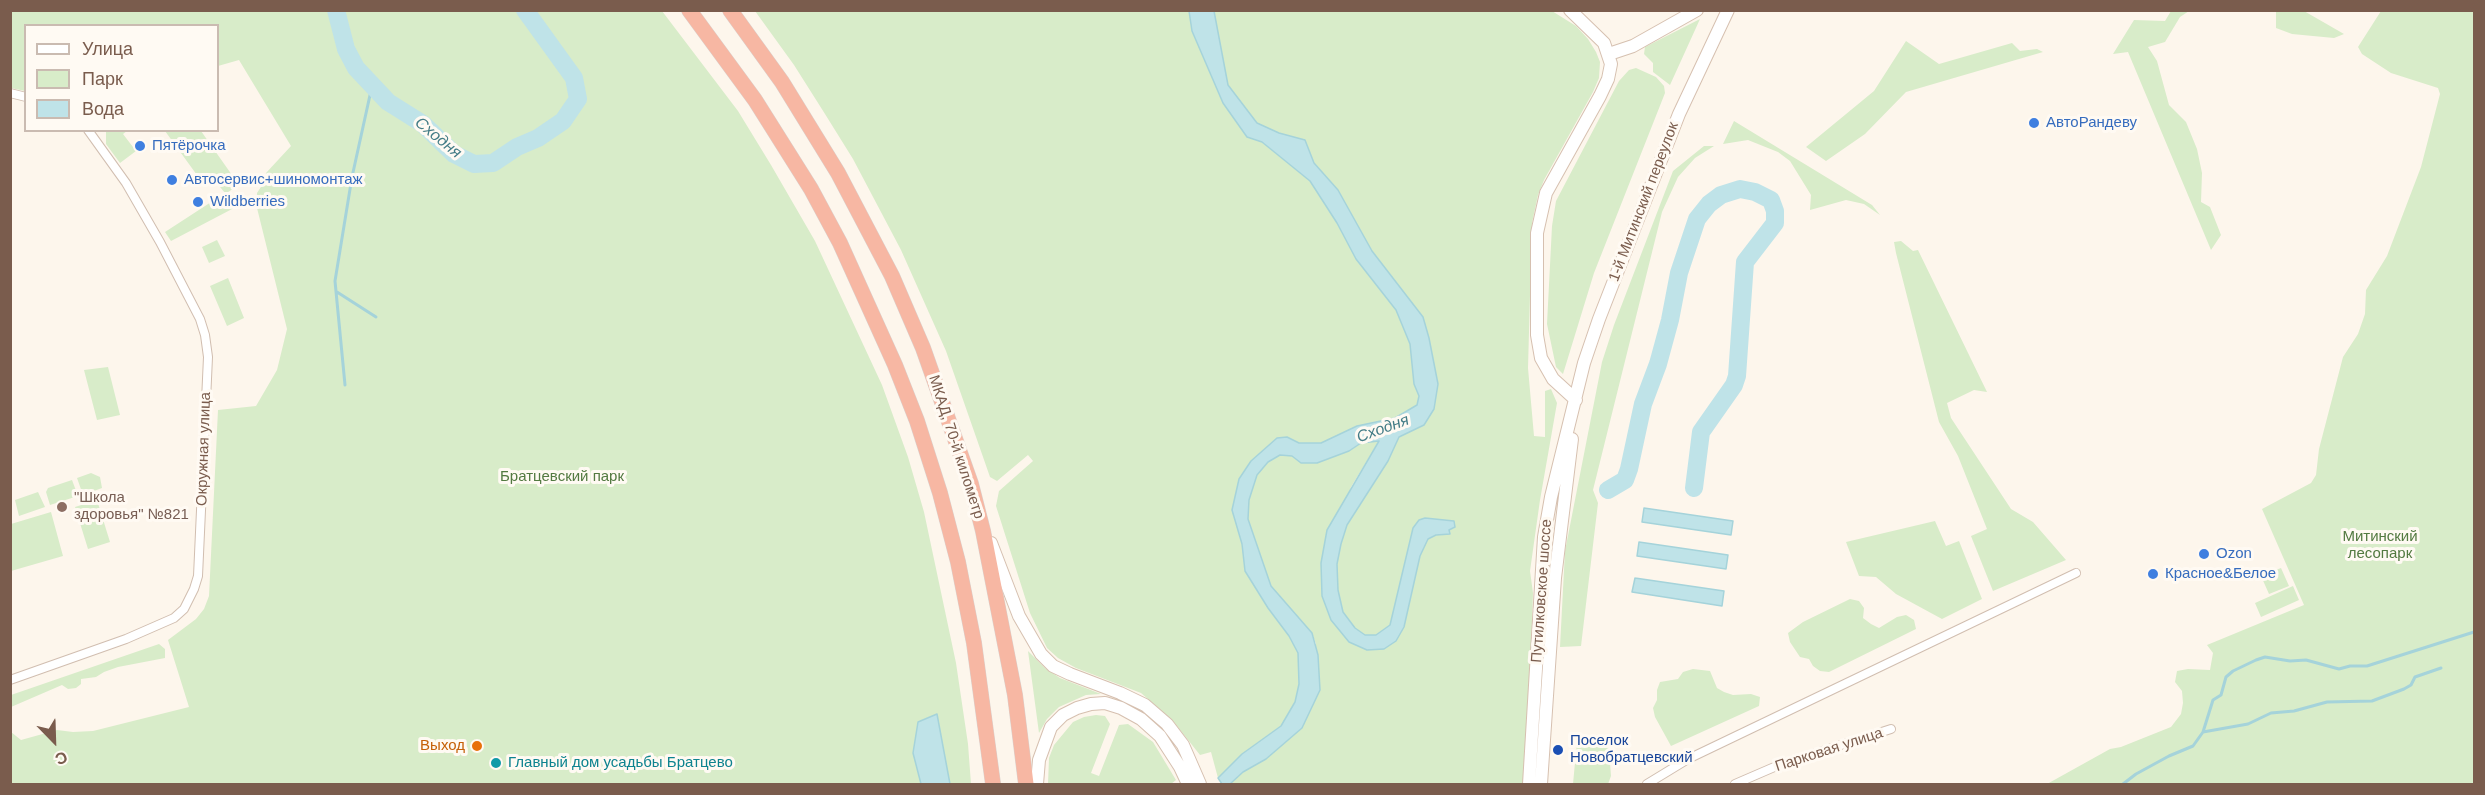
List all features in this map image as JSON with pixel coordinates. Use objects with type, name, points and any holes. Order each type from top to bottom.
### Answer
[{"type":"highway","name":"МКАД, 70-й километр","points":[[689,10],[755,100],[788,150],[840,243],[895,364],[917,421],[940,493],[958,562],[974,643],[993,784]]},
{"type":"highway","name":"МКАД, 70-й километр","points":[[730,10],[782,82],[814,132],[864,220],[892,276],[946,410],[976,504],[1005,635],[1026,784]]},
{"type":"main road","points":[[1570,10],[1597,34],[1609,54],[1611,64],[1608,79],[1546,193],[1537,233],[1538,335],[1542,358],[1553,379],[1576,400]]},
{"type":"main road","points":[[1609,54],[1634,46],[1697,10]]},
{"type":"main road","name":"1-й Митинский переулок","points":[[1576,400],[1584,363],[1599,319],[1666,147],[1728,10]]},
{"type":"main road","name":"Путилковское шоссе","points":[[1529,784],[1544,537],[1551,497],[1576,400]]},
{"type":"main road","name":"Путилковское шоссе","points":[[1541,784],[1555,578],[1576,400]]},
{"type":"main road","points":[[976,504],[1019,616],[1041,654],[1053,666],[1144,705],[1167,724],[1183,746],[1195,782]]},
{"type":"main road","points":[[1037,784],[1039,760],[1051,727],[1063,715],[1077,708],[1098,704],[1122,708],[1141,719],[1160,736],[1195,782]]},
{"type":"street","name":"Окружная улица","points":[[10,680],[126,639],[174,618],[184,609],[198,576],[207,368],[205,335],[200,319],[154,232],[126,183],[89,132]]},
{"type":"street","points":[[1647,784],[1699,754],[2076,573]]},
{"type":"street","name":"Парковая улица","points":[[1735,784],[1779,765],[1891,729]]},
{"type":"green space","name":"Братцевский парк","points":[[10,11],[662,11],[738,111],[771,165],[815,241],[882,385],[908,457],[924,512],[956,663],[968,744],[971,784],[11,784],[11,732],[21,740],[57,730],[93,731],[189,707],[168,640],[196,619],[204,609],[209,596],[218,410],[256,406],[277,370],[287,329],[257,208],[257,193],[266,179],[266,173],[291,146],[239,60],[219,66],[219,24],[24,24],[24,91],[11,88]]},
{"type":"green space","points":[[755,11],[1189,11],[1192,31],[1223,103],[1247,137],[1262,142],[1310,181],[1337,223],[1356,259],[1396,310],[1410,344],[1414,384],[1419,396],[1417,405],[1395,418],[1357,426],[1321,443],[1299,443],[1287,437],[1277,438],[1251,461],[1239,479],[1232,510],[1242,544],[1245,571],[1298,653],[1299,684],[1295,702],[1281,726],[1242,754],[1218,778],[1211,752],[1200,755],[1173,721],[1141,693],[1076,668],[1058,658],[1047,648],[1030,613],[996,506],[999,491],[1033,461],[1028,455],[997,481],[990,477],[946,351],[901,250],[853,159],[794,65]]},
{"type":"green space","points":[[1214,11],[1552,11],[1576,26],[1596,52],[1600,62],[1599,78],[1544,180],[1532,223],[1528,368],[1534,436],[1545,437],[1545,391],[1551,389],[1557,403],[1530,571],[1533,593],[1528,742],[1524,784],[1230,784],[1243,772],[1266,759],[1302,728],[1316,644],[1312,633],[1271,586],[1264,567],[1248,519],[1249,500],[1256,475],[1268,462],[1280,455],[1292,456],[1301,463],[1349,451],[1361,443],[1379,441],[1351,487],[1322,596],[1367,650],[1404,627],[1420,556],[1428,539],[1436,535],[1450,534],[1449,530],[1454,528],[1413,528],[1390,625],[1376,635],[1365,635],[1355,628],[1343,612],[1338,590],[1337,564],[1341,544],[1347,525],[1388,461],[1399,437],[1424,425],[1438,384],[1429,338],[1423,317],[1372,251],[1338,190],[1314,163],[1305,140],[1279,133],[1257,123],[1228,85]]},
{"type":"green space","points":[[2171,11],[2189,11],[2180,17],[2165,42],[2148,47],[2157,61],[2169,105],[2186,122],[2197,149],[2202,173],[2201,202],[2210,207],[2221,235],[2211,250],[2128,52],[2113,54],[2134,20],[2165,21]]},
{"type":"green space","points":[[2276,11],[2304,11],[2344,34],[2334,38],[2292,34],[2276,28]]},
{"type":"green space","name":"Митинский лесопарк","points":[[2381,11],[2474,11],[2474,784],[2047,784],[2110,749],[2121,747],[2171,727],[2181,714],[2183,703],[2182,691],[2175,682],[2177,671],[2210,670],[2213,653],[2207,645],[2304,605],[2262,509],[2311,483],[2316,475],[2319,449],[2343,357],[2358,334],[2365,314],[2366,290],[2387,256],[2421,167],[2440,94],[2438,88],[2391,73],[2362,54],[2358,47]]},
{"type":"green space","points":[[1700,19],[1670,85],[1653,72],[1653,63],[1644,54],[1645,47]]},
{"type":"green space","points":[[1906,41],[1939,64],[2012,43],[2020,51],[2037,49],[2043,52],[1906,92],[1865,134],[1826,161],[1806,147],[1874,91]]},
{"type":"green space","points":[[1636,68],[1656,77],[1664,86],[1665,93],[1594,273],[1563,374],[1556,367],[1547,324],[1552,226],[1556,201],[1619,81],[1629,70]]},
{"type":"green space","points":[[1734,121],[1872,205],[1880,215],[1864,204],[1846,200],[1810,210],[1811,195],[1790,161],[1778,152],[1748,140],[1723,144]]},
{"type":"green space","points":[[106,132],[126,132],[123,134],[136,151],[120,163],[106,144]]},
{"type":"green space","points":[[166,132],[202,132],[239,185],[225,194],[234,208],[171,241],[165,232],[225,193],[211,176],[202,182]]},
{"type":"green space","points":[[1704,146],[1714,146],[1695,158],[1678,177],[1662,212],[1593,490],[1598,503],[1581,646],[1560,647],[1565,551],[1602,362],[1673,171]]},
{"type":"green space","points":[[217,240],[225,256],[209,263],[202,247]]},
{"type":"green space","points":[[1901,241],[1913,251],[1918,250],[1987,392],[1974,390],[1947,403],[1951,418],[2011,509],[2033,522],[2066,560],[1993,591],[1971,536],[1987,529],[1958,456],[1939,422],[1896,253],[1894,242]]},
{"type":"green space","points":[[228,278],[244,318],[227,326],[210,286]]},
{"type":"green space","points":[[108,367],[120,415],[97,420],[84,370]]},
{"type":"green space","points":[[91,473],[100,477],[102,488],[83,495],[77,478]]},
{"type":"green space","points":[[72,480],[78,496],[50,505],[46,492],[48,488]]},
{"type":"green space","points":[[38,492],[45,507],[19,516],[15,500]]},
{"type":"green space","points":[[97,500],[110,542],[88,549],[75,507]]},
{"type":"green space","points":[[51,512],[63,556],[11,571],[11,524]]},
{"type":"green space","points":[[1935,521],[1946,546],[1959,541],[1982,599],[1942,619],[1896,594],[1876,577],[1859,576],[1846,542]]},
{"type":"green space","points":[[2281,568],[2289,586],[2269,594],[2261,576]]},
{"type":"green space","points":[[2293,586],[2299,600],[2261,617],[2255,603]]},
{"type":"green space","points":[[1850,599],[1859,601],[1864,608],[1863,618],[1879,628],[1897,617],[1906,615],[1914,620],[1916,629],[1829,672],[1820,671],[1809,659],[1800,657],[1790,642],[1788,633],[1803,622]]},
{"type":"green space","points":[[159,644],[165,649],[165,658],[118,667],[96,677],[81,679],[81,684],[76,688],[68,689],[62,685],[11,707],[11,695]]},
{"type":"green space","points":[[1028,651],[1045,668],[1060,678],[1101,694],[1086,695],[1059,707],[1047,719],[1039,733]]},
{"type":"green space","points":[[1693,669],[1710,671],[1717,688],[1724,692],[1760,697],[1759,706],[1671,746],[1655,717],[1653,708],[1657,700],[1657,690],[1660,682],[1678,679],[1683,672]]},
{"type":"green space","points":[[1096,715],[1105,716],[1110,724],[1091,773],[1099,776],[1119,725],[1128,724],[1153,742],[1176,780],[1171,784],[1048,784],[1049,758],[1054,745],[1073,722]]},
{"type":"green space","points":[[1585,736],[1595,738],[1609,749],[1611,776],[1608,784],[1573,784],[1577,741]]},
{"type":"water","points":[[1189,11],[1214,11],[1228,85],[1257,123],[1279,133],[1305,140],[1314,163],[1338,190],[1372,251],[1423,317],[1429,338],[1438,384],[1434,409],[1424,425],[1399,437],[1388,461],[1347,525],[1341,544],[1337,564],[1338,590],[1343,612],[1355,628],[1365,635],[1376,635],[1390,625],[1413,528],[1419,520],[1425,518],[1454,521],[1455,527],[1449,530],[1450,534],[1436,535],[1428,539],[1420,556],[1404,627],[1396,641],[1384,649],[1367,650],[1349,642],[1331,620],[1322,596],[1321,563],[1327,530],[1379,441],[1361,443],[1349,451],[1317,463],[1301,463],[1292,456],[1280,455],[1268,462],[1257,475],[1249,500],[1248,519],[1271,586],[1312,633],[1318,655],[1320,690],[1302,728],[1266,759],[1243,772],[1230,784],[1222,784],[1218,778],[1242,754],[1281,726],[1295,702],[1299,684],[1298,653],[1245,571],[1242,544],[1232,510],[1239,479],[1251,461],[1277,438],[1287,437],[1299,443],[1321,443],[1357,426],[1395,418],[1417,405],[1419,396],[1414,384],[1410,344],[1396,310],[1356,259],[1337,223],[1310,181],[1262,142],[1247,137],[1223,103],[1192,31]]},
{"type":"water","points":[[1644,508],[1733,521],[1731,535],[1642,522]]},
{"type":"water","points":[[1639,542],[1728,555],[1726,569],[1637,556]]},
{"type":"water","points":[[1635,578],[1724,591],[1722,606],[1632,592]]},
{"type":"water","points":[[937,714],[950,784],[921,784],[913,753],[918,722]]},
{"type":"waterway","name":"Сходня","points":[[336,10],[346,49],[356,68],[388,102],[423,124],[454,154],[474,164],[493,163],[517,147],[538,138],[563,121],[578,99],[574,78],[525,10]]},
{"type":"waterway","points":[[345,385],[335,281],[352,177],[372,86]]},
{"type":"waterway","points":[[1608,490],[1625,480],[1629,469],[1643,404],[1658,364],[1679,273],[1697,219],[1709,204],[1721,195],[1740,189],[1755,192],[1771,200],[1775,211],[1775,223],[1745,262],[1737,376],[1734,385],[1701,432],[1694,488]]},
{"type":"waterway","points":[[337,292],[376,317]]},
{"type":"waterway","points":[[2203,732],[2213,700],[2221,695],[2226,677],[2256,660],[2265,657],[2290,661],[2306,660],[2339,669],[2350,666],[2367,666],[2474,632]]},
{"type":"waterway","points":[[2123,784],[2169,756],[2193,746],[2203,732],[2248,724],[2271,713],[2294,711],[2327,702],[2372,701],[2404,689],[2411,685],[2415,677],[2441,668]]},
{"type":"place","name":"АвтоРандеву","points":[[2034,123]]},
{"type":"place","name":"Пятёрочка","points":[[140,146]]},
{"type":"place","name":"Автосервис+шиномонтаж","points":[[172,180]]},
{"type":"place","name":"Wildberries","points":[[198,202]]},
{"type":"place","name":"\"Школа здоровья\" №821","points":[[62,507]]},
{"type":"place","name":"Ozon","points":[[2204,554]]},
{"type":"place","name":"Красное&Белое","points":[[2153,574]]},
{"type":"place","name":"Выход","points":[[477,746]]},
{"type":"place","name":"Поселок Новобратцевский","points":[[1558,750]]},
{"type":"place","name":"Главный дом усадьбы Братцево","points":[[496,763]]}]
